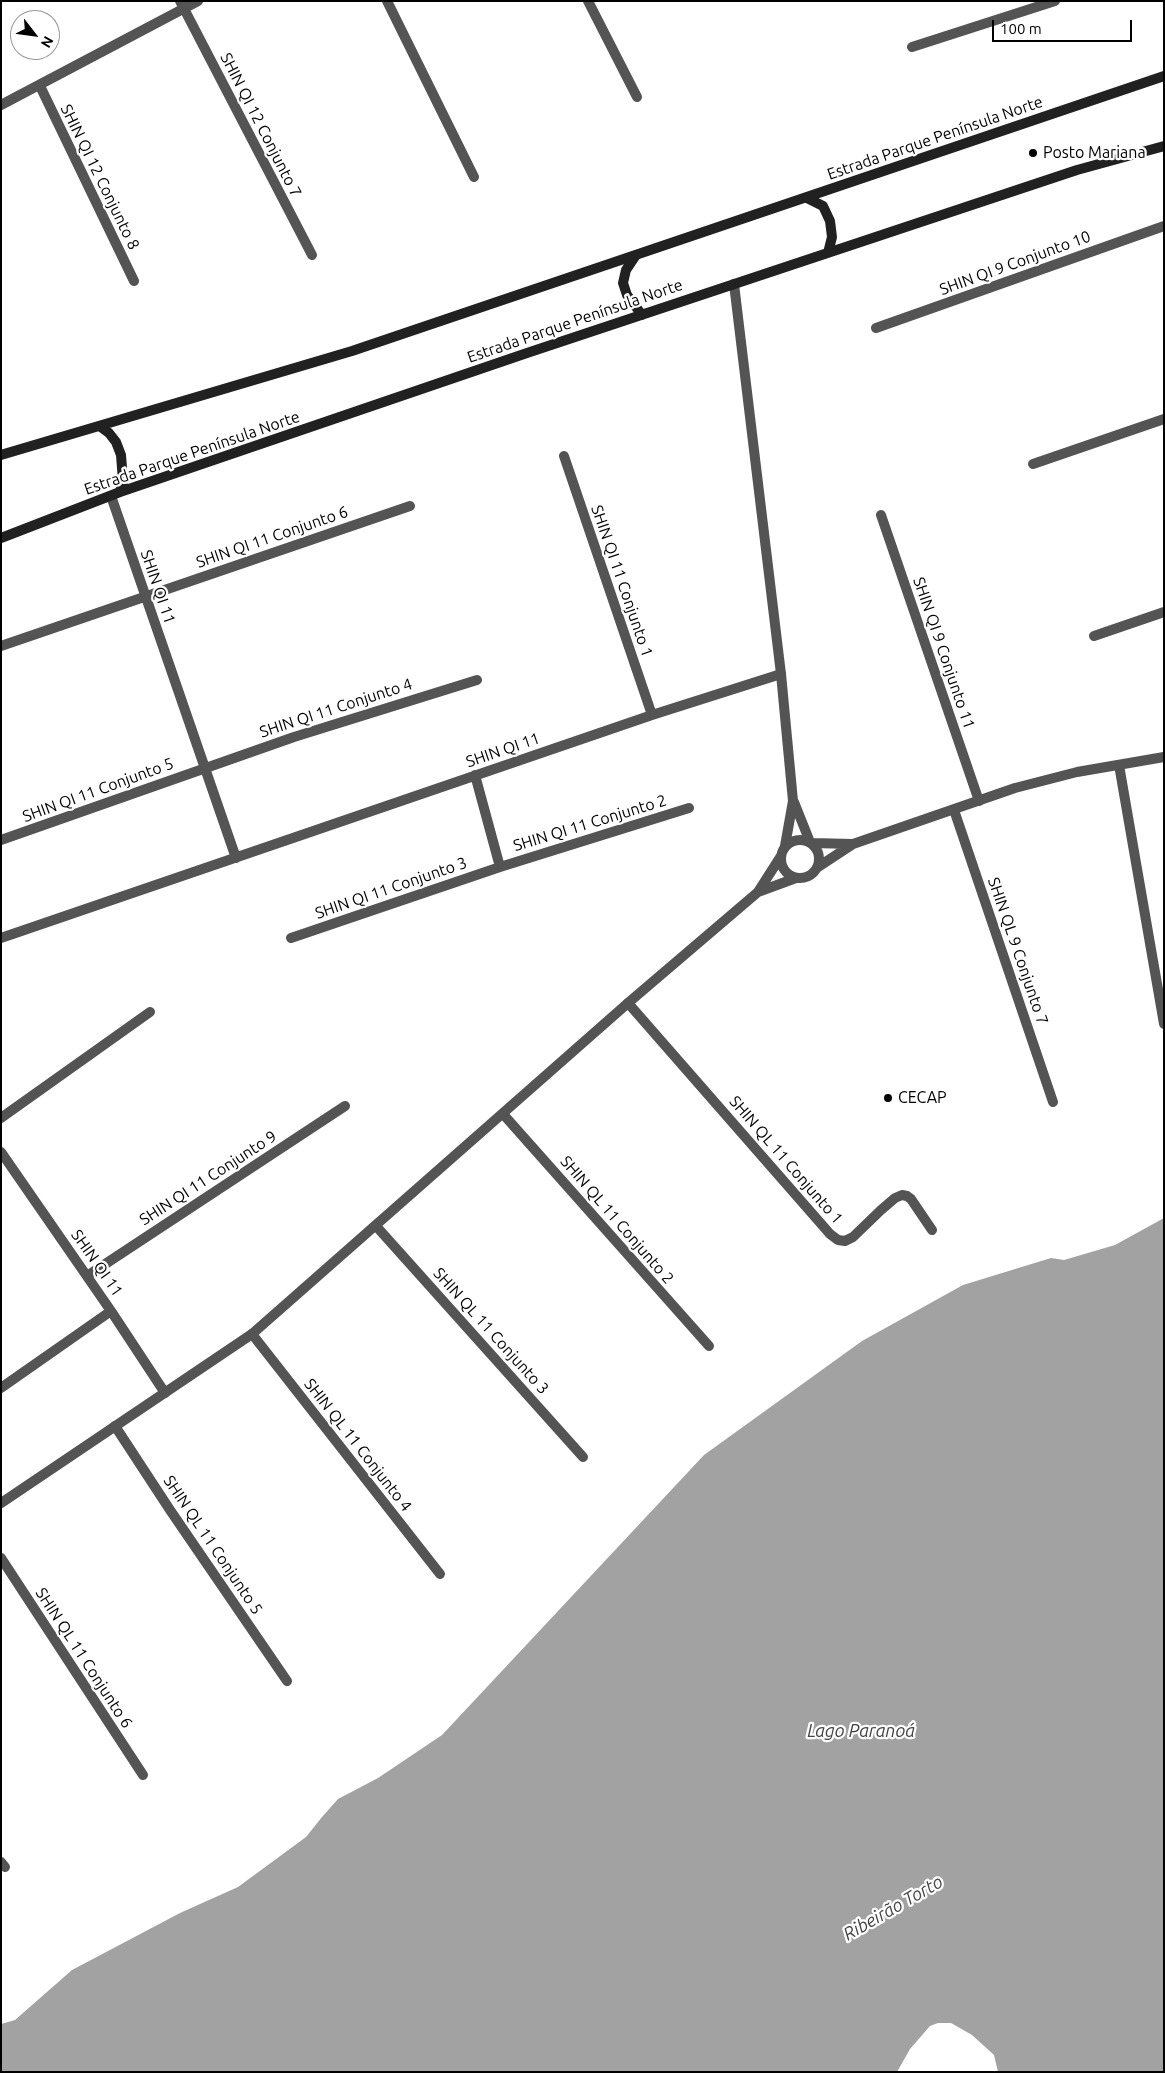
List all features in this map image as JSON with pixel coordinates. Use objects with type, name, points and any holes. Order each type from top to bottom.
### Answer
[{"type":"main road","name":"Estrada Parque Península Norte","points":[[2,453],[101,427],[352,351],[1164,76]]},
{"type":"main road","name":"Estrada Parque Península Norte","points":[[1,538],[115,494],[642,315],[1077,170],[1164,146]]},
{"type":"main road","points":[[807,198],[823,206],[830,220],[832,237],[828,253]]},
{"type":"main road","points":[[636,255],[626,270],[623,283],[627,295],[642,315]]},
{"type":"main road","points":[[101,427],[116,442],[121,455],[123,481],[115,494]]},
{"type":"street","points":[[1,105],[40,86],[182,5],[198,1]]},
{"type":"street","points":[[386,1],[474,177]]},
{"type":"street","points":[[588,1],[637,97]]},
{"type":"street","points":[[912,47],[1055,1]]},
{"type":"street","name":"SHIN QI 12 Conjunto 7","points":[[182,5],[312,255]]},
{"type":"street","name":"SHIN QI 12 Conjunto 8","points":[[40,86],[134,281]]},
{"type":"street","name":"SHIN QI 9 Conjunto 10","points":[[876,328],[1164,226]]},
{"type":"street","points":[[1,1503],[252,1334],[628,1003],[758,892],[781,856],[785,846],[793,801],[781,674],[734,284]]},
{"type":"street","points":[[1033,464],[1164,419]]},
{"type":"street","name":"SHIN QI 11 Conjunto 1","points":[[564,456],[652,715]]},
{"type":"street","name":"SHIN QI 11","points":[[115,494],[144,596],[236,858]]},
{"type":"street","name":"SHIN QI 11 Conjunto 6","points":[[1,646],[410,506]]},
{"type":"street","name":"SHIN QI 9 Conjunto 11","points":[[881,515],[979,801]]},
{"type":"street","points":[[1094,636],[1164,612]]},
{"type":"street","name":"SHIN QI 11","points":[[1,938],[652,715],[781,674]]},
{"type":"street","name":"SHIN QI 11 Conjunto 4","points":[[205,768],[441,689],[477,680]]},
{"type":"street","points":[[758,892],[812,874],[818,867],[853,844],[979,801],[1045,780],[1164,757]]},
{"type":"street","points":[[1119,765],[1164,1024]]},
{"type":"street","name":"SHIN QI 11 Conjunto 5","points":[[1,840],[205,768]]},
{"type":"street","points":[[475,775],[500,866]]},
{"type":"street","points":[[793,801],[811,842],[820,857],[818,867]]},
{"type":"street","name":"SHIN QI 11 Conjunto 2","points":[[500,866],[689,808]]},
{"type":"street","name":"SHIN QL 9 Conjunto 7","points":[[954,810],[1053,1102]]},
{"type":"street","points":[[785,846],[793,840],[802,839],[811,842],[853,844]]},
{"type":"street","points":[[781,856],[784,870],[796,878]]},
{"type":"street","name":"SHIN QI 11 Conjunto 3","points":[[291,938],[500,866]]},
{"type":"street","name":"SHIN QL 11 Conjunto 1","points":[[628,1003],[830,1234],[838,1240],[845,1241],[853,1237],[895,1198],[902,1196],[908,1196],[932,1230]]},
{"type":"street","points":[[1,1118],[150,1012]]},
{"type":"street","name":"SHIN QI 11 Conjunto 9","points":[[87,1276],[345,1106]]},
{"type":"street","name":"SHIN QL 11 Conjunto 2","points":[[503,1114],[709,1346]]},
{"type":"street","name":"SHIN QI 11","points":[[3,1159],[87,1276],[165,1392]]},
{"type":"street","name":"SHIN QL 11 Conjunto 3","points":[[376,1226],[583,1457]]},
{"type":"street","points":[[1,1388],[111,1311]]},
{"type":"street","name":"SHIN QL 11 Conjunto 4","points":[[252,1334],[440,1574]]},
{"type":"street","name":"SHIN QL 11 Conjunto 5","points":[[115,1426],[287,1681]]},
{"type":"street","name":"SHIN QL 11 Conjunto 6","points":[[1,1558],[143,1775]]},
{"type":"water","name":"Lago Paranoá","points":[[1164,1218],[1164,2072],[998,2072],[994,2055],[972,2035],[951,2023],[938,2023],[930,2026],[910,2049],[897,2072],[1,2072],[1,2024],[15,2020],[72,1970],[180,1913],[238,1887],[306,1837],[338,1799],[378,1778],[442,1735],[704,1455],[862,1341],[963,1285],[1051,1258],[1064,1260],[1115,1245]]},
{"type":"place","name":"Posto Mariana","points":[[1033,153]]},
{"type":"place","name":"CECAP","points":[[888,1098]]},
{"type":"water label","name":"Ribeirão Torto","points":[[893,1908]]}]
